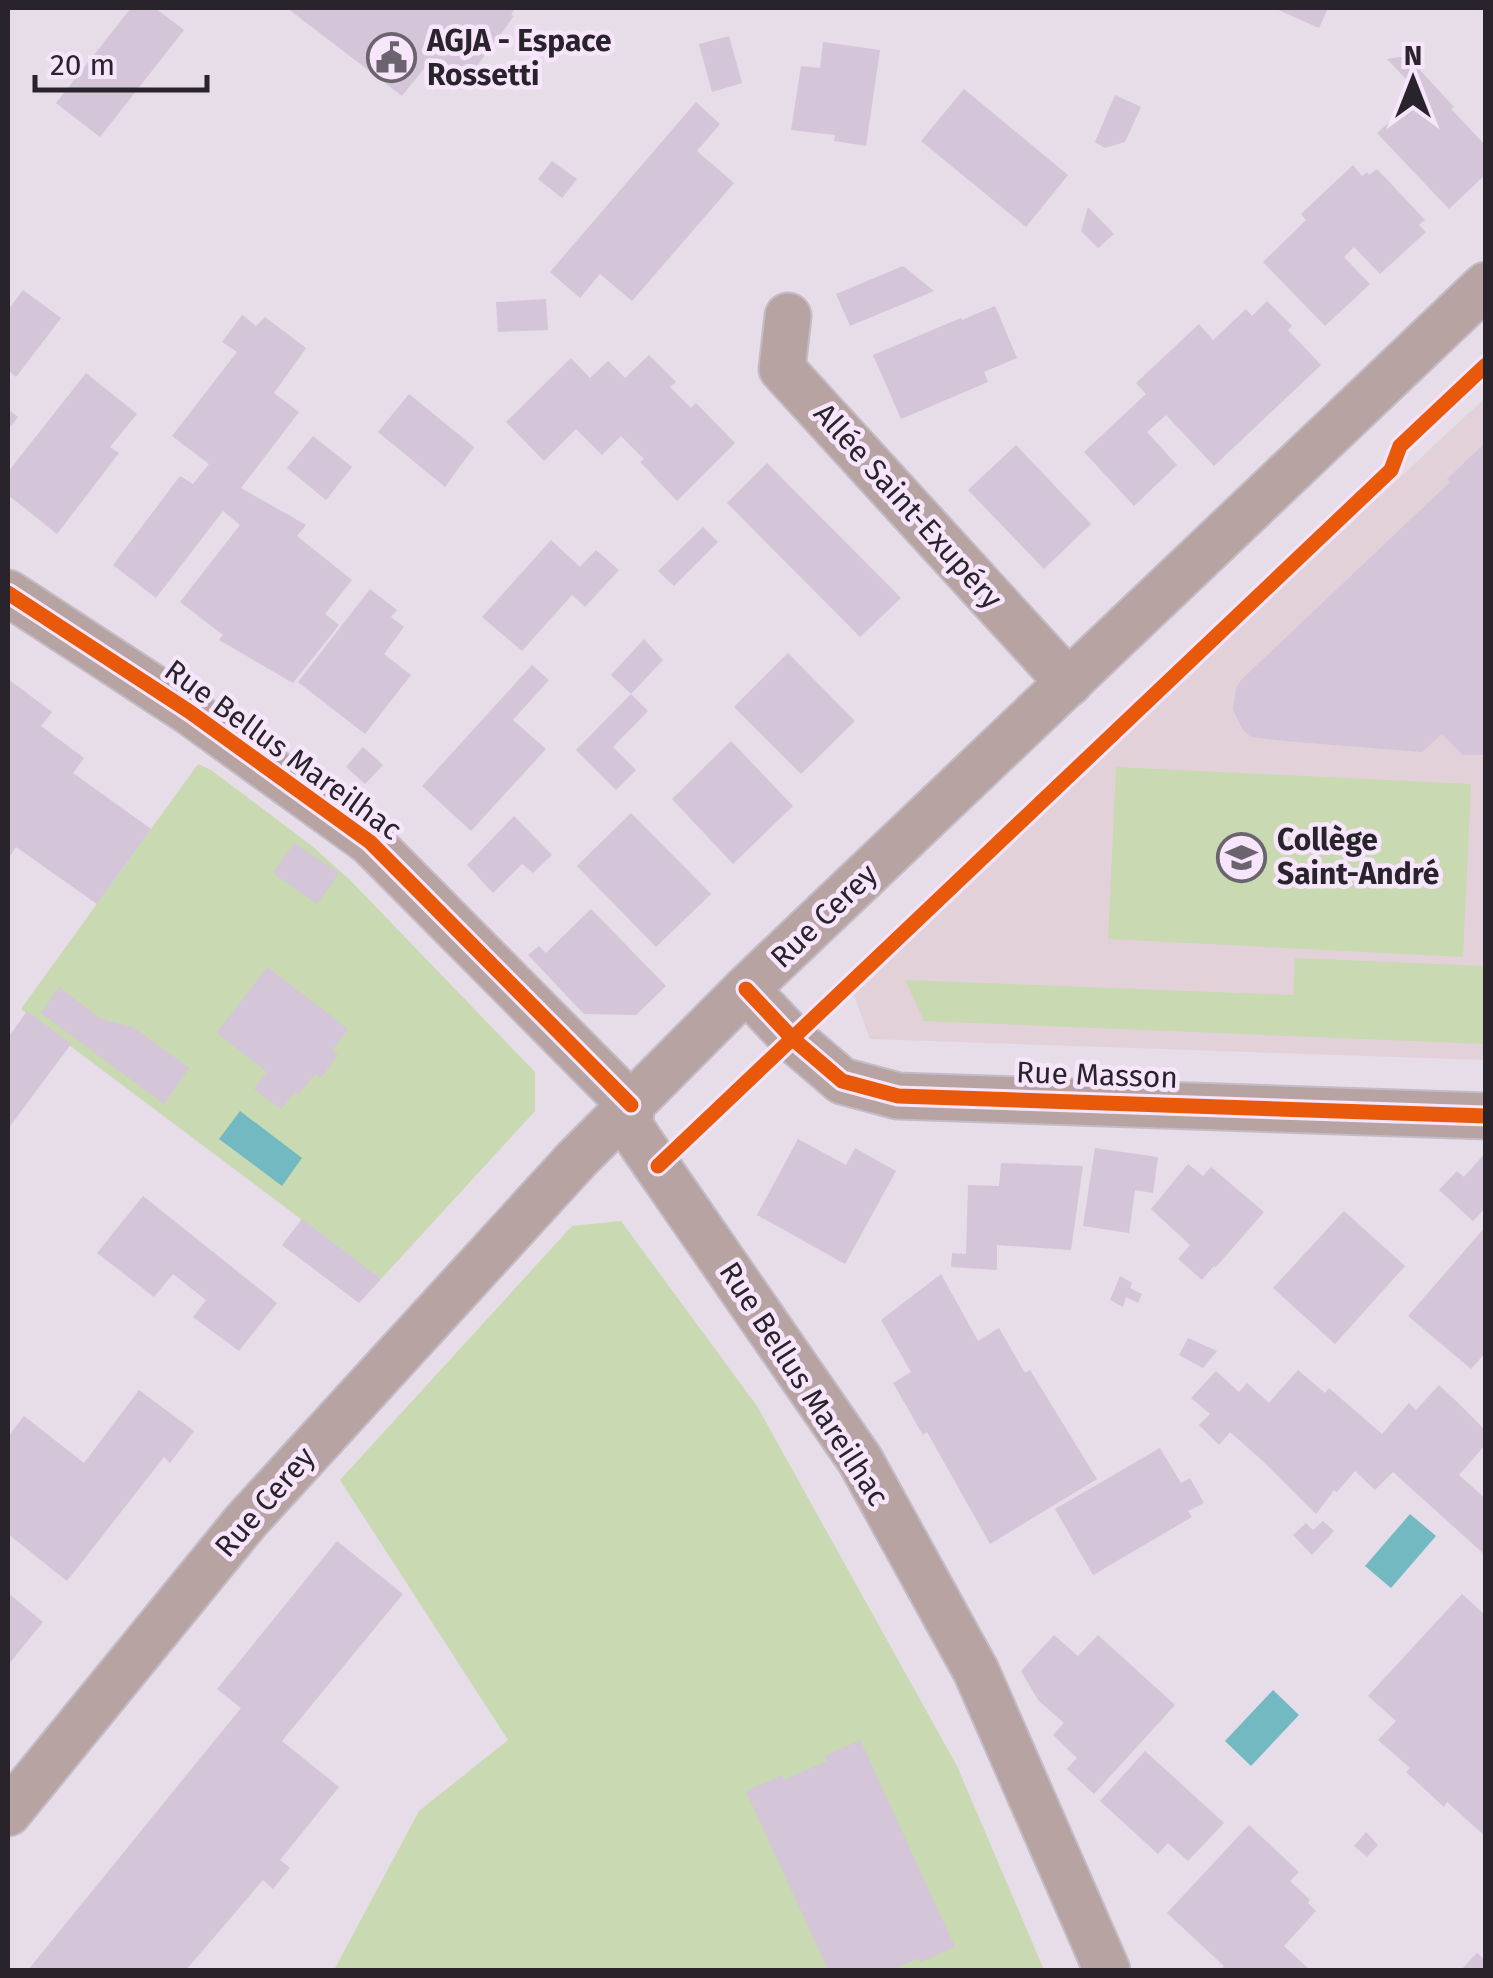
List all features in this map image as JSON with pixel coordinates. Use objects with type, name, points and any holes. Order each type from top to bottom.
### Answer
[{"type":"street","name":"Rue Cerey","points":[[8,1813],[246,1521],[576,1160],[746,989],[1486,285]]},
{"type":"street","name":"Allée Saint-Exupéry","points":[[788,316],[782,369],[1069,683]]},
{"type":"street","name":"Rue Bellus Mareilhac","points":[[8,593],[190,712],[370,842],[630,1105],[630,1126],[641,1143],[860,1460],[976,1671],[1107,1970]]},
{"type":"street","name":"Rue Masson","points":[[746,989],[793,1039],[842,1080],[898,1096],[1486,1116]]},
{"type":"shaded area","name":"Collège Saint-André","points":[[1485,398],[1485,1060],[870,1039],[854,995],[1141,719]]},
{"type":"green space","points":[[198,764],[312,846],[350,880],[535,1072],[535,1111],[381,1279],[21,1009]]},
{"type":"green space","points":[[1116,767],[1471,784],[1463,957],[1108,939]]},
{"type":"green space","points":[[1295,958],[1485,966],[1485,1044],[924,1021],[905,980],[1293,995]]},
{"type":"green space","points":[[621,1221],[757,1406],[957,1766],[1044,1970],[334,1970],[419,1811],[508,1740],[340,1480],[572,1226]]},
{"type":"water","points":[[240,1111],[302,1158],[282,1186],[219,1139]]},
{"type":"water","points":[[1410,1514],[1436,1536],[1391,1588],[1365,1566]]},
{"type":"water","points":[[1273,1690],[1299,1715],[1251,1766],[1225,1741]]},
{"type":"building","points":[[131,8],[155,8],[184,30],[100,137],[56,103]]},
{"type":"building","name":"AGJA - Espace Rossetti","points":[[287,8],[516,8],[459,90],[426,66],[402,96]]},
{"type":"building","points":[[1274,8],[1328,8],[1319,28]]},
{"type":"building","points":[[729,36],[742,83],[712,92],[699,44]]},
{"type":"building","points":[[823,42],[880,50],[866,146],[834,141],[835,135],[791,130],[801,66],[820,68]]},
{"type":"building","points":[[1407,56],[1486,146],[1486,174],[1449,209],[1377,133],[1421,95],[1387,59]]},
{"type":"building","points":[[964,89],[1068,175],[1026,227],[921,141]]},
{"type":"building","points":[[1115,95],[1141,107],[1125,142],[1105,148],[1095,142]]},
{"type":"building","points":[[696,102],[720,124],[697,151],[734,183],[632,301],[600,274],[580,298],[550,272]]},
{"type":"building","points":[[552,161],[577,179],[562,198],[538,179]]},
{"type":"building","points":[[1353,165],[1362,176],[1377,169],[1425,220],[1419,225],[1426,232],[1380,274],[1354,247],[1344,257],[1370,284],[1325,326],[1263,262],[1306,220],[1301,214]]},
{"type":"building","points":[[1088,207],[1114,234],[1098,248],[1081,231]]},
{"type":"building","points":[[903,266],[934,291],[850,326],[836,294]]},
{"type":"building","points":[[23,290],[61,318],[16,377],[8,370],[8,310]]},
{"type":"building","points":[[546,299],[548,330],[498,332],[496,302]]},
{"type":"building","points":[[1267,301],[1321,365],[1214,466],[1166,415],[1147,432],[1177,465],[1134,506],[1084,452],[1146,394],[1136,383],[1199,324],[1213,340],[1246,309],[1252,316]]},
{"type":"building","points":[[995,306],[1017,358],[984,372],[988,382],[901,419],[873,355]]},
{"type":"building","points":[[242,315],[256,326],[265,317],[306,348],[274,393],[299,412],[241,488],[306,525],[297,536],[352,580],[325,614],[339,625],[293,683],[219,640],[223,635],[180,602],[240,525],[223,511],[156,598],[113,565],[180,476],[193,484],[209,464],[172,436],[237,352],[222,342]]},
{"type":"building","points":[[649,355],[676,382],[670,387],[691,408],[696,403],[735,443],[677,501],[621,436],[602,455],[576,429],[544,461],[506,422],[571,358],[590,378],[608,361],[625,378]]},
{"type":"building","points":[[86,373],[137,414],[110,447],[119,453],[57,534],[8,495],[8,472]]},
{"type":"building","points":[[409,394],[474,447],[445,487],[378,432]]},
{"type":"building","points":[[8,409],[18,417],[8,430]]},
{"type":"building","points":[[313,436],[352,467],[326,500],[287,468]]},
{"type":"building","points":[[1486,442],[1486,755],[1463,755],[1442,734],[1422,752],[1251,737],[1233,710],[1241,680],[1450,482],[1447,479]]},
{"type":"building","points":[[1016,445],[1091,524],[1044,569],[968,490]]},
{"type":"building","points":[[767,463],[901,598],[860,637],[727,503]]},
{"type":"building","points":[[703,527],[718,542],[674,586],[658,571]]},
{"type":"building","points":[[551,540],[580,567],[596,550],[619,570],[585,607],[572,595],[522,651],[482,617]]},
{"type":"building","points":[[370,589],[397,610],[391,617],[404,627],[384,654],[411,675],[365,734],[298,682]]},
{"type":"building","points":[[644,639],[663,660],[631,694],[611,675]]},
{"type":"building","points":[[788,653],[855,721],[801,774],[734,707]]},
{"type":"building","points":[[532,665],[549,680],[513,720],[546,749],[471,831],[422,786]]},
{"type":"building","points":[[8,679],[52,712],[41,726],[84,758],[73,773],[151,829],[97,904],[16,847],[8,859]]},
{"type":"building","points":[[631,694],[648,711],[613,747],[636,770],[616,790],[576,750]]},
{"type":"building","points":[[731,741],[793,806],[733,864],[672,799]]},
{"type":"building","points":[[363,747],[383,765],[365,784],[346,767]]},
{"type":"building","points":[[631,813],[711,894],[656,947],[577,866]]},
{"type":"building","points":[[514,816],[552,855],[533,873],[522,864],[493,893],[467,865]]},
{"type":"building","points":[[294,843],[339,873],[317,904],[273,873]]},
{"type":"building","points":[[591,909],[666,986],[636,1015],[584,1014],[528,955],[539,946],[546,953]]},
{"type":"building","points":[[267,967],[348,1029],[332,1051],[338,1055],[321,1078],[315,1074],[281,1109],[254,1089],[267,1072],[217,1033]]},
{"type":"building","points":[[59,987],[101,1019],[133,1027],[189,1068],[164,1104],[41,1013]]},
{"type":"building","points":[[27,1011],[71,1044],[8,1129],[8,1038]]},
{"type":"building","points":[[798,1139],[846,1165],[855,1148],[896,1171],[845,1264],[757,1215]]},
{"type":"building","points":[[1095,1148],[1158,1157],[1153,1193],[1135,1190],[1129,1233],[1083,1226]]},
{"type":"building","points":[[1486,1152],[1486,1207],[1473,1221],[1439,1190],[1457,1171],[1464,1177]]},
{"type":"building","points":[[1001,1163],[1083,1166],[1071,1250],[997,1245],[997,1270],[951,1267],[952,1253],[966,1254],[968,1185],[999,1186]]},
{"type":"building","points":[[1188,1164],[1203,1176],[1211,1167],[1264,1212],[1202,1280],[1178,1259],[1190,1245],[1151,1209]]},
{"type":"building","points":[[143,1196],[277,1303],[239,1351],[193,1317],[206,1300],[173,1274],[154,1297],[97,1253]]},
{"type":"building","points":[[1344,1211],[1405,1266],[1335,1344],[1273,1288]]},
{"type":"building","points":[[302,1219],[381,1279],[359,1303],[282,1245]]},
{"type":"building","points":[[1486,1226],[1486,1352],[1471,1369],[1408,1316]]},
{"type":"building","points":[[941,1274],[978,1341],[999,1328],[1025,1373],[1030,1370],[1097,1479],[990,1544],[927,1432],[923,1435],[893,1383],[911,1372],[881,1320]]},
{"type":"building","points":[[1120,1276],[1142,1294],[1138,1303],[1126,1297],[1123,1307],[1110,1300]]},
{"type":"building","points":[[1188,1338],[1217,1351],[1203,1368],[1179,1355]]},
{"type":"building","points":[[1298,1370],[1325,1393],[1329,1388],[1382,1434],[1409,1403],[1416,1410],[1439,1385],[1456,1401],[1486,1431],[1486,1444],[1459,1475],[1486,1499],[1486,1556],[1393,1472],[1375,1490],[1355,1471],[1316,1514],[1230,1432],[1219,1445],[1199,1425],[1210,1414],[1191,1398],[1216,1371],[1239,1392],[1247,1383],[1269,1403]]},
{"type":"building","points":[[139,1390],[194,1431],[170,1463],[164,1457],[67,1581],[8,1534],[8,1437],[24,1416],[84,1463]]},
{"type":"building","points":[[1160,1448],[1181,1483],[1190,1478],[1204,1503],[1188,1511],[1192,1517],[1093,1575],[1055,1509]]},
{"type":"building","points":[[1323,1521],[1334,1531],[1312,1555],[1293,1535],[1306,1523],[1313,1530]]},
{"type":"building","points":[[337,1541],[403,1594],[282,1741],[339,1787],[280,1860],[290,1868],[273,1889],[263,1880],[186,1970],[28,1970],[241,1708],[217,1689]]},
{"type":"building","points":[[8,1593],[43,1622],[8,1665]]},
{"type":"building","points":[[1462,1594],[1486,1616],[1486,1837],[1447,1802],[1444,1807],[1406,1772],[1410,1768],[1378,1740],[1396,1721],[1368,1696]]},
{"type":"building","points":[[1054,1635],[1078,1656],[1098,1635],[1175,1705],[1094,1794],[1067,1769],[1077,1758],[1053,1735],[1064,1723],[1038,1700],[1021,1671]]},
{"type":"building","points":[[860,1740],[955,1947],[891,1970],[828,1970],[746,1791],[827,1761],[824,1756]]},
{"type":"building","points":[[1145,1751],[1224,1823],[1188,1861],[1168,1843],[1158,1854],[1100,1801]]},
{"type":"building","points":[[1249,1825],[1299,1872],[1290,1881],[1316,1911],[1284,1946],[1310,1970],[1220,1970],[1224,1966],[1167,1913]]},
{"type":"building","points":[[1366,1832],[1378,1845],[1367,1857],[1354,1846]]},
{"type":"building","points":[[1477,1953],[1486,1961],[1486,1970],[1461,1970]]},
{"type":"cycle path","points":[[658,1166],[1391,470],[1400,446],[1486,365]]},
{"type":"cycle path","points":[[8,593],[190,712],[370,842],[631,1105]]},
{"type":"cycle path","points":[[746,989],[793,1039],[842,1081],[898,1096],[1486,1116]]},
{"type":"place","name":"AGJA - Espace Rossetti","points":[[392,58]]},
{"type":"place","name":"Collège Saint-André","points":[[1242,857]]}]
